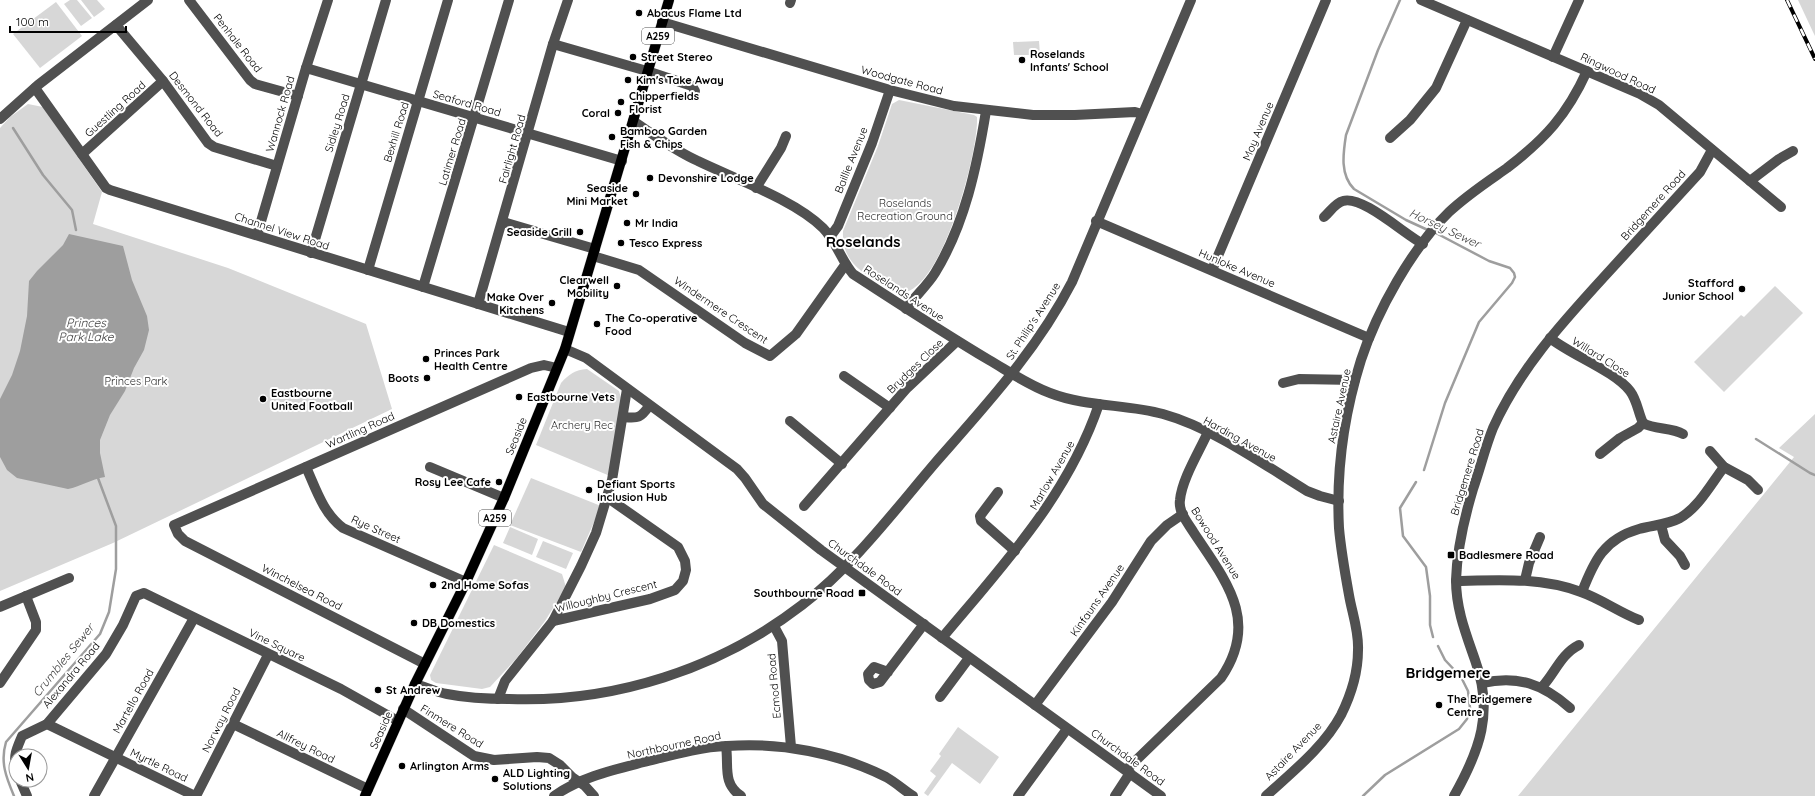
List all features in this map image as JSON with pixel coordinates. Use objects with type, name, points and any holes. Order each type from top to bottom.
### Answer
[{"type":"main road","name":"Seaside","points":[[366,793],[415,684],[466,582],[504,498],[565,349],[622,161],[668,0]]},
{"type":"street","points":[[0,119],[35,88],[148,0]]},
{"type":"street","name":"Penhale Road","points":[[189,0],[250,80],[255,84],[298,96]]},
{"type":"street","name":"Wannock Road","points":[[257,235],[306,68],[328,0]]},
{"type":"street","name":"Sidley Road","points":[[311,253],[386,0]]},
{"type":"street","name":"Bexhill Road","points":[[368,270],[448,0]]},
{"type":"street","name":"Latimer Road","points":[[423,287],[509,0]]},
{"type":"street","name":"Fairlight Road","points":[[478,304],[529,133],[553,44],[568,0]]},
{"type":"street","name":"St. Philip's Avenue","points":[[845,567],[1013,374],[1041,335],[1061,303],[1072,282],[1096,222],[1191,0]]},
{"type":"street","name":"Moy Avenue","points":[[1212,270],[1326,0]]},
{"type":"street","name":"Ringwood Road","points":[[1421,0],[1640,94],[1659,105],[1781,207]]},
{"type":"street","points":[[1553,57],[1578,0]]},
{"type":"street","points":[[1390,138],[1410,120],[1436,88],[1467,20]]},
{"type":"street","name":"Woodgate Road","points":[[662,22],[890,90],[947,104],[986,111],[1033,115],[1075,115],[1135,112],[1142,114]]},
{"type":"street","name":"Desmond Road","points":[[116,25],[163,81],[211,145],[277,166]]},
{"type":"street","points":[[553,44],[648,71],[692,86],[694,91]]},
{"type":"street","name":"Seaford Road","points":[[306,68],[622,161]]},
{"type":"street","name":"Astaire Avenue","points":[[1266,796],[1315,749],[1328,733],[1340,716],[1355,676],[1359,648],[1342,555],[1339,500],[1342,448],[1349,404],[1355,380],[1369,338],[1384,305],[1399,278],[1437,224],[1466,197],[1507,168],[1551,130],[1571,102],[1587,71]]},
{"type":"street","name":"Guestling Road","points":[[82,154],[163,81]]},
{"type":"street","name":"Channel View Road","points":[[35,88],[106,188],[110,190],[569,332]]},
{"type":"street","name":"Baillie Avenue","points":[[830,237],[838,226],[866,157],[890,90]]},
{"type":"street","points":[[906,309],[935,274],[963,214],[986,111]]},
{"type":"street","name":"Roselands Avenue","points":[[633,121],[696,161],[785,202],[812,219],[830,237],[845,265],[853,274],[957,341],[1013,374]]},
{"type":"street","points":[[756,188],[781,148],[786,136]]},
{"type":"street","name":"Bridgemere Road","points":[[1454,796],[1475,756],[1482,732],[1484,703],[1482,683],[1461,622],[1456,595],[1456,581],[1461,536],[1486,445],[1494,426],[1533,358],[1700,172],[1712,150]]},
{"type":"street","points":[[1750,181],[1779,159],[1793,151]]},
{"type":"street","points":[[1324,217],[1338,203],[1344,200],[1351,200],[1425,241]]},
{"type":"street","points":[[503,222],[594,253]]},
{"type":"street","name":"Hunloke Avenue","points":[[1096,222],[1369,338]]},
{"type":"street","name":"Windermere Crescent","points":[[594,253],[639,270],[745,343],[770,356],[796,334],[845,265]]},
{"type":"street","name":"Willard Close","points":[[1550,338],[1568,351],[1625,385],[1636,401],[1644,422]]},
{"type":"street","name":"Brydges Close","points":[[804,506],[907,388],[957,341]]},
{"type":"street","name":"Churchdale Road","points":[[565,349],[586,358],[627,390],[737,469],[746,478],[764,504],[845,567],[1161,796]]},
{"type":"street","name":"Wartling Road","points":[[174,525],[531,368],[544,365],[557,368]]},
{"type":"street","name":"Harding Avenue","points":[[1013,374],[1050,393],[1099,404],[1136,407],[1165,415],[1208,432],[1307,491],[1320,496],[1339,500]]},
{"type":"street","name":"Brydges Close","points":[[844,376],[890,408]]},
{"type":"street","points":[[1283,383],[1299,379],[1355,380]]},
{"type":"street","name":"Willoughby Crescent","points":[[498,699],[505,681],[553,621],[596,533],[608,498],[627,390]]},
{"type":"street","name":"Marlow Avenue","points":[[942,638],[1015,551],[1041,517],[1074,463],[1087,436],[1099,404]]},
{"type":"street","points":[[623,417],[637,418],[643,415],[649,406]]},
{"type":"street","points":[[790,421],[842,464]]},
{"type":"street","points":[[1600,454],[1620,438],[1638,428],[1644,422],[1654,427],[1677,431],[1683,434]]},
{"type":"street","name":"Bowood Avenue","points":[[1114,796],[1128,771],[1221,678],[1231,663],[1236,643],[1238,618],[1232,593],[1227,582],[1183,514],[1180,500],[1208,432]]},
{"type":"street","points":[[1710,452],[1724,467],[1748,480],[1758,490]]},
{"type":"street","name":"Rye Street","points":[[306,467],[326,511],[333,520],[343,528],[466,582]]},
{"type":"street","points":[[430,467],[504,498]]},
{"type":"street","points":[[1582,592],[1599,555],[1615,539],[1639,529],[1670,523],[1687,513],[1724,467]]},
{"type":"street","points":[[998,492],[980,516],[981,521],[1015,551]]},
{"type":"street","name":"Willoughby Crescent","points":[[553,621],[650,599],[675,590],[683,581],[686,570],[685,561],[678,547],[608,498]]},
{"type":"street","name":"Kinfauns Avenue","points":[[1035,705],[1112,602],[1151,541],[1167,525],[1183,514]]},
{"type":"street","name":"Winchelsea Road","points":[[174,525],[178,534],[185,541],[425,664]]},
{"type":"street","points":[[1661,525],[1665,540],[1680,556],[1685,565]]},
{"type":"street","points":[[1525,580],[1529,563],[1540,536]]},
{"type":"street","points":[[415,684],[446,694],[526,700],[571,698],[608,693],[651,683],[733,649],[774,626],[803,604],[845,567]]},
{"type":"street","points":[[0,608],[70,578]]},
{"type":"street","points":[[1456,581],[1525,580],[1555,585],[1582,592],[1639,620]]},
{"type":"street","name":"Vine Square","points":[[144,593],[268,655],[341,689],[398,721]]},
{"type":"street","name":"Alexandra Road","points":[[17,748],[22,736],[47,724],[106,654],[123,625],[136,596],[144,593]]},
{"type":"street","points":[[0,683],[36,630],[36,622],[26,596]]},
{"type":"street","name":"Martello Road","points":[[94,796],[194,618]]},
{"type":"street","points":[[888,672],[924,624]]},
{"type":"street","name":"Ecmod Road","points":[[774,626],[782,641],[791,747]]},
{"type":"street","points":[[1542,687],[1548,681],[1554,669],[1570,649],[1579,645]]},
{"type":"street","name":"Norway Road","points":[[195,796],[268,655]]},
{"type":"street","points":[[940,697],[969,658]]},
{"type":"street","points":[[1482,683],[1494,680],[1508,680],[1542,687],[1570,708]]},
{"type":"street","name":"Finmere Road","points":[[404,709],[474,756],[494,760],[538,757],[549,758],[579,781],[594,796]]},
{"type":"street","name":"Myrtle Road","points":[[47,724],[116,756],[195,796]]},
{"type":"street","name":"Allfrey Road","points":[[233,724],[366,793]]},
{"type":"street","points":[[1018,796],[1067,729]]},
{"type":"street","name":"Northbourne Road","points":[[554,796],[579,781],[672,755],[726,746],[749,745],[791,747],[847,761],[888,778],[913,796]]},
{"type":"street","points":[[726,746],[728,781],[733,790],[741,796]]},
{"type":"green space","points":[[70,0],[77,0],[92,18],[81,26],[64,4]]},
{"type":"green space","points":[[81,0],[97,0],[105,9],[94,17]]},
{"type":"green space","points":[[1798,0],[1815,0],[1815,36],[1813,32]]},
{"type":"green space","points":[[56,2],[82,36],[40,68],[13,34]]},
{"type":"green space","points":[[1039,41],[1040,55],[1014,55],[1013,42]]},
{"type":"green space","name":"Roselands Recreation Ground","points":[[899,100],[974,115],[977,117],[976,135],[964,189],[954,220],[942,249],[928,273],[913,289],[897,293],[859,269],[852,262],[844,243],[843,231],[878,146],[892,104]]},
{"type":"green space","name":"Princes Park","points":[[28,104],[43,107],[102,192],[93,224],[228,268],[366,324],[392,409],[113,543],[0,591],[0,128],[10,117]]},
{"type":"green space","points":[[1775,286],[1803,313],[1724,392],[1694,362],[1741,315],[1744,317]]},
{"type":"green space","name":"Archery Rec","points":[[587,369],[619,391],[621,398],[610,476],[536,445],[561,383],[572,373]]},
{"type":"green space","points":[[1815,414],[1815,796],[1518,796],[1794,457],[1779,448]]},
{"type":"green space","points":[[531,478],[601,506],[581,552],[510,525]]},
{"type":"green space","points":[[510,527],[538,539],[532,555],[503,543]]},
{"type":"green space","points":[[543,541],[573,553],[566,569],[536,557]]},
{"type":"green space","points":[[494,545],[562,574],[566,587],[545,621],[516,659],[490,687],[482,689],[436,683],[431,680],[430,675]]},
{"type":"green space","points":[[958,727],[999,757],[980,784],[952,763],[928,796],[924,793],[936,776],[930,771],[941,756],[939,754]]},
{"type":"water","name":"Princes Park Lake","points":[[69,234],[123,246],[132,280],[147,316],[149,330],[144,350],[134,368],[125,391],[110,415],[100,440],[100,453],[105,477],[68,489],[17,478],[7,470],[0,457],[0,399],[12,375],[20,351],[27,316],[29,281],[63,245]]},
{"type":"waterway","name":"Horsey Sewer","points":[[1400,0],[1378,50],[1346,135],[1344,164],[1346,177],[1354,189],[1406,220],[1430,231]]},
{"type":"waterway","points":[[13,128],[43,175],[72,210],[76,230]]},
{"type":"waterway","name":"Horsey Sewer","points":[[1424,470],[1445,403],[1479,322],[1512,283],[1515,277],[1510,268],[1489,261],[1434,232]]},
{"type":"waterway","points":[[1756,439],[1815,475]]},
{"type":"waterway","name":"Crumbles Sewer","points":[[14,796],[6,776],[4,763],[4,749],[6,742],[100,634],[109,612],[116,569],[116,526],[98,478]]},
{"type":"waterway","name":"Horsey Sewer","points":[[1416,482],[1400,508],[1403,536],[1426,567],[1430,596],[1430,625],[1433,637]]},
{"type":"waterway","name":"Horsey Sewer","points":[[1363,796],[1385,775],[1459,729],[1467,719],[1470,708],[1468,691],[1461,677],[1445,660],[1438,646]]},
{"type":"railway","points":[[1787,0],[1815,59]]},
{"type":"place","name":"Abacus Flame Ltd","points":[[639,13]]},
{"type":"place","name":"Street Stereo","points":[[633,57]]},
{"type":"place","name":"Roselands Infants' School","points":[[1022,60]]},
{"type":"place","name":"Kim's Take Away","points":[[628,80]]},
{"type":"place","name":"Chipperfields Florist","points":[[621,102]]},
{"type":"place","name":"Coral","points":[[618,113]]},
{"type":"place","name":"Bamboo Garden Fish & Chips","points":[[612,137]]},
{"type":"place","name":"Devonshire Lodge","points":[[650,178]]},
{"type":"place","name":"Seaside Mini Market","points":[[636,194]]},
{"type":"place","name":"Mr India","points":[[627,223]]},
{"type":"place","name":"Seaside Grill","points":[[580,232]]},
{"type":"place","name":"Tesco Express","points":[[621,243]]},
{"type":"place","name":"Clearwell Mobility","points":[[617,286]]},
{"type":"place","name":"Stafford Junior School","points":[[1742,289]]},
{"type":"place","name":"Make Over Kitchens","points":[[552,303]]},
{"type":"place","name":"The Co-operative Food","points":[[597,324]]},
{"type":"place","name":"Princes Park Health Centre","points":[[426,359]]},
{"type":"place","name":"Boots","points":[[427,378]]},
{"type":"place","name":"Eastbourne Vets","points":[[519,397]]},
{"type":"place","name":"Eastbourne United Football","points":[[263,399]]},
{"type":"place","name":"Rosy Lee Cafe","points":[[499,482]]},
{"type":"place","name":"Defiant Sports Inclusion Hub","points":[[589,490]]},
{"type":"place","name":"Badlesmere Road","points":[[1451,555]]},
{"type":"place","name":"2nd Home Sofas","points":[[433,585]]},
{"type":"place","name":"Southbourne Road","points":[[862,593]]},
{"type":"place","name":"DB Domestics","points":[[414,623]]},
{"type":"place","name":"St Andrew","points":[[378,690]]},
{"type":"place","name":"The Bridgemere Centre","points":[[1439,705]]},
{"type":"place","name":"Arlington Arms","points":[[402,766]]},
{"type":"place","name":"ALD Lighting Solutions","points":[[495,779]]},
{"type":"district","name":"Roselands","points":[[863,241]]},
{"type":"district","name":"Bridgemere","points":[[1448,672]]}]
